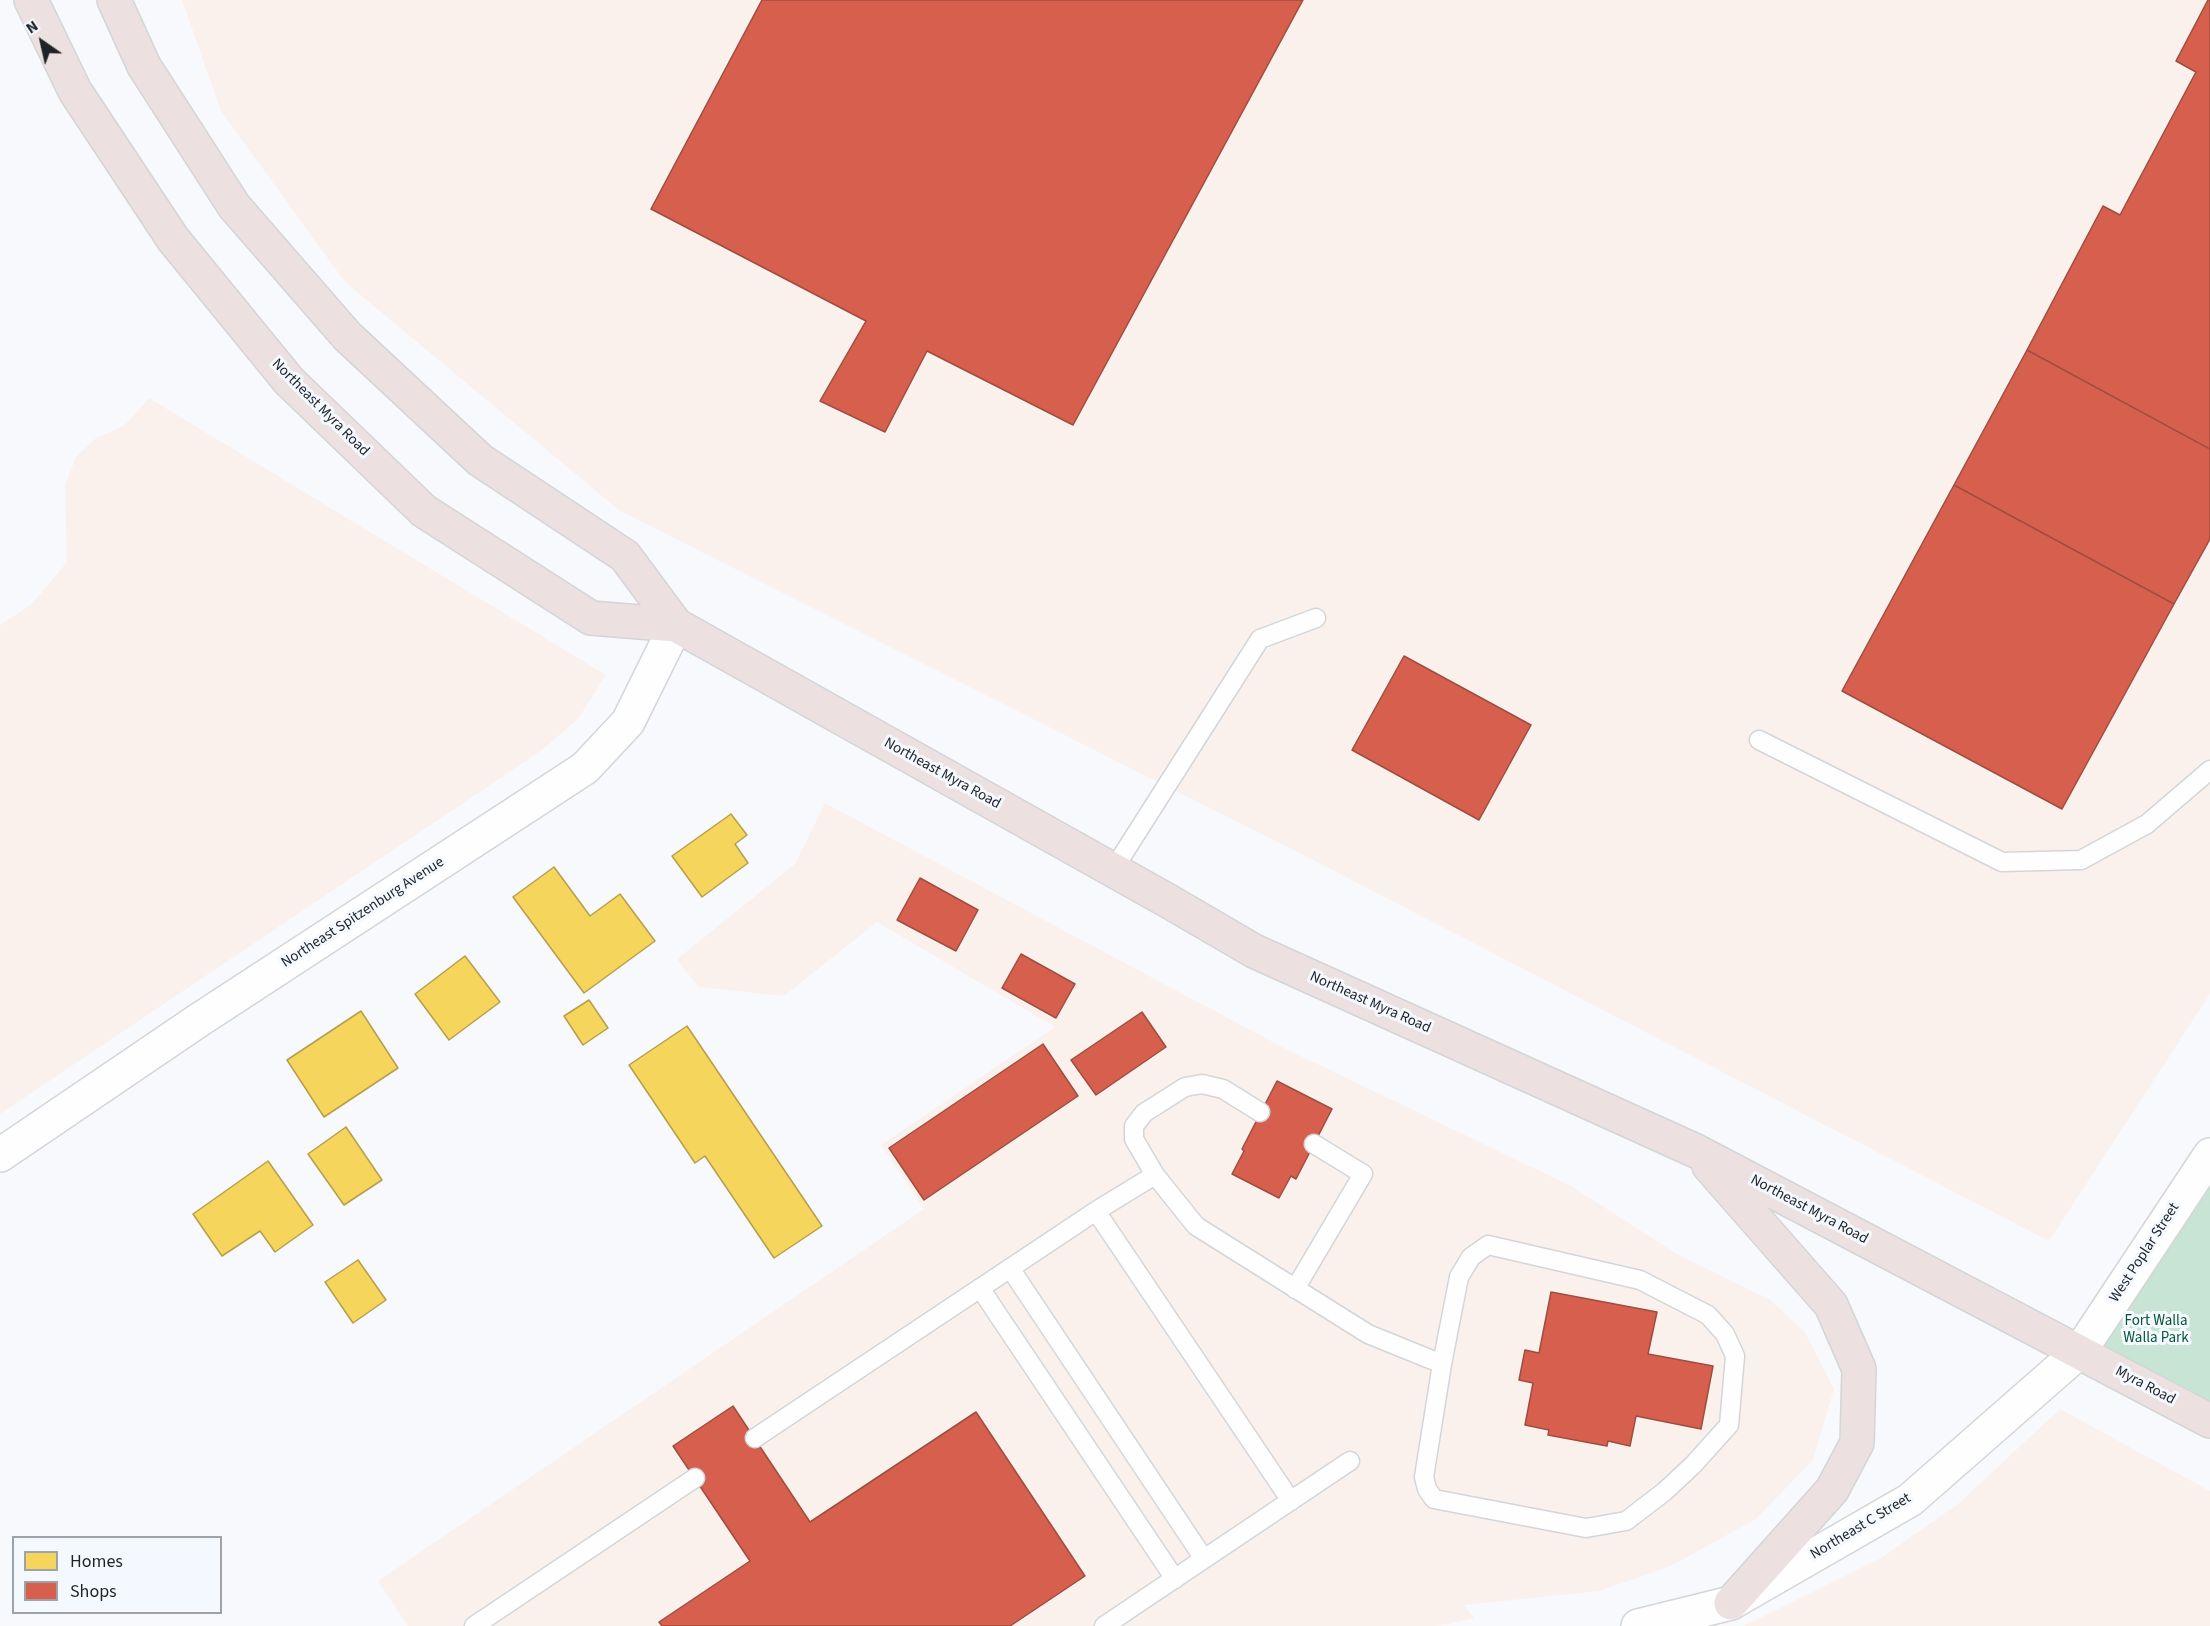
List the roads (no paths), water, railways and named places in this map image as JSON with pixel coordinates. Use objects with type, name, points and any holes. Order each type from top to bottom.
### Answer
[{"type":"highway","name":"Northeast Myra Road","points":[[31,0],[75,91],[173,239],[289,381],[424,511],[591,618],[676,625]]},
{"type":"highway","name":"Northeast Myra Road","points":[[114,0],[144,66],[234,206],[346,336],[480,460],[624,556],[676,625],[1254,951],[1696,1151],[2080,1351]]},
{"type":"highway","points":[[1696,1151],[1831,1305],[1859,1369],[1857,1443],[1832,1490],[1731,1603]]},
{"type":"highway","name":"Myra Road","points":[[2080,1351],[2210,1421]]},
{"type":"street","name":"Northeast Spitzenburg Avenue","points":[[0,1155],[199,1020],[585,768],[628,722],[676,625]]},
{"type":"street","name":"West Poplar Street","points":[[2080,1351],[2210,1155]]},
{"type":"street","name":"Northeast C Street","points":[[1638,1626],[1731,1603],[1910,1500],[2080,1351]]},
{"type":"lane","points":[[1113,870],[1260,639],[1316,618]]},
{"type":"lane","points":[[1758,741],[2002,862],[2080,860],[2147,824],[2210,770]]},
{"type":"lane","points":[[1260,1112],[1223,1089],[1202,1084],[1185,1087],[1144,1113],[1134,1126],[1134,1138],[1155,1175],[1196,1226],[1368,1334],[1442,1364]]},
{"type":"lane","points":[[1295,1288],[1363,1174],[1314,1144]]},
{"type":"lane","points":[[755,1438],[1096,1211],[1155,1175]]},
{"type":"lane","points":[[1096,1211],[1291,1501]]},
{"type":"lane","points":[[1488,1245],[1641,1280],[1708,1315],[1725,1334],[1735,1356],[1729,1425],[1693,1465],[1664,1492],[1626,1521],[1586,1528],[1434,1499],[1427,1489],[1424,1478],[1442,1364],[1460,1277],[1471,1257],[1488,1245]]},
{"type":"lane","points":[[1010,1268],[1204,1559]]},
{"type":"lane","points":[[980,1288],[1175,1579]]},
{"type":"lane","points":[[1104,1626],[1350,1461]]},
{"type":"lane","points":[[474,1626],[695,1478]]},
{"type":"park label","name":"Fort Walla Walla Park","points":[[2156,1330]]}]
